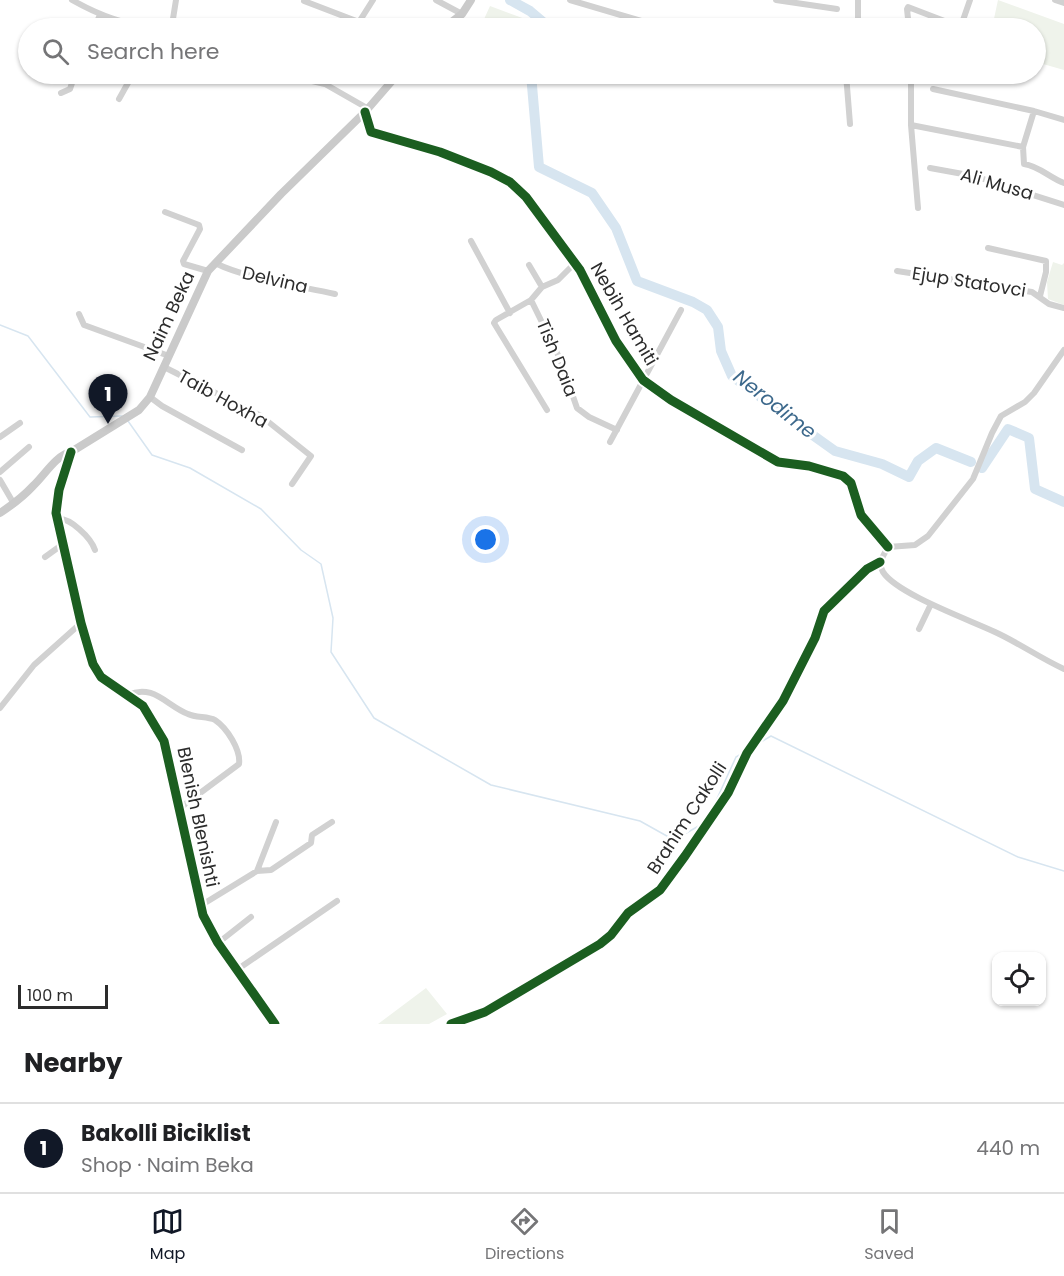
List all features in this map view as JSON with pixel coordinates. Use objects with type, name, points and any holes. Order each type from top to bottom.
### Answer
[{"type":"street","points":[[72,0],[100,15],[112,18]]},
{"type":"street","points":[[173,18],[176,0]]},
{"type":"street","points":[[362,18],[373,0]]},
{"type":"street","points":[[436,0],[462,14]]},
{"type":"street","points":[[457,18],[471,0]]},
{"type":"street","points":[[570,0],[631,18]]},
{"type":"street","points":[[776,0],[837,9]]},
{"type":"street","points":[[858,0],[858,18]]},
{"type":"street","points":[[964,18],[970,0]]},
{"type":"street","points":[[1055,0],[1064,3]]},
{"type":"street","points":[[304,1],[349,18]]},
{"type":"street","points":[[908,18],[908,7],[937,18]]},
{"type":"street","points":[[61,93],[70,89],[72,84]]},
{"type":"street","points":[[119,99],[127,84]]},
{"type":"street","points":[[324,84],[366,110]]},
{"type":"street","name":"Naim Beka","points":[[0,513],[14,504],[63,454],[71,452],[140,410],[150,397],[208,271],[389,84]]},
{"type":"street","points":[[847,84],[850,124]]},
{"type":"street","points":[[911,84],[911,124],[918,208]]},
{"type":"street","points":[[933,89],[1034,111],[1064,120]]},
{"type":"street","name":"Nebih Hamiti","points":[[366,110],[371,132],[471,163],[510,182],[526,197],[580,270],[616,341],[643,380],[671,400],[778,462],[809,466],[843,476],[851,483],[861,515],[888,547]]},
{"type":"street","points":[[1034,111],[1023,147],[1024,164],[1033,166],[1051,179],[1064,183]]},
{"type":"street","points":[[911,124],[1023,147]]},
{"type":"street","name":"Ali Musa","points":[[930,168],[974,176],[1064,205]]},
{"type":"street","name":"Naim Beka","points":[[165,212],[200,225],[183,261],[184,264],[208,271]]},
{"type":"street","points":[[471,240],[510,313]]},
{"type":"street","name":"Ejup Statovci","points":[[987,248],[1046,261],[1046,272],[1040,296]]},
{"type":"street","name":"Delvina","points":[[215,263],[265,278],[335,294]]},
{"type":"street","points":[[547,410],[494,326],[496,320],[531,300],[542,287],[558,280],[575,263]]},
{"type":"street","points":[[529,265],[542,287]]},
{"type":"street","name":"Ejup Statovci","points":[[897,271],[1012,288],[1040,296],[1049,304],[1064,308]]},
{"type":"street","name":"Tish Daia","points":[[531,300],[560,359],[577,408],[589,417],[617,430]]},
{"type":"street","points":[[610,442],[681,310]]},
{"type":"street","points":[[79,314],[84,325],[169,356]]},
{"type":"street","points":[[1064,350],[1034,393],[1025,402],[1001,416],[973,479],[928,536],[915,545],[888,547],[880,562],[889,580],[931,604],[996,632],[1038,657],[1064,669]]},
{"type":"street","name":"Taib Hoxha","points":[[164,368],[261,417],[311,456],[292,484]]},
{"type":"street","points":[[150,397],[162,406],[242,450]]},
{"type":"street","points":[[0,436],[20,423]]},
{"type":"street","points":[[0,472],[28,447]]},
{"type":"street","name":"Blenish Blenishti","points":[[71,452],[59,490],[57,519],[93,664],[101,677],[143,706],[164,741],[200,906],[218,943],[275,1024]]},
{"type":"street","points":[[0,480],[14,504]]},
{"type":"street","points":[[57,519],[67,520],[91,541],[94,550]]},
{"type":"street","points":[[45,557],[63,544]]},
{"type":"street","name":"Brahim Cakolli","points":[[451,1024],[485,1012],[600,944],[628,912],[660,890],[728,793],[747,753],[783,701],[815,638],[824,611],[867,569],[880,562]]},
{"type":"street","points":[[919,629],[931,604]]},
{"type":"street","points":[[0,708],[33,665],[81,623]]},
{"type":"street","points":[[129,695],[152,692],[190,716],[214,719],[228,734],[240,757],[239,764],[180,808]]},
{"type":"street","points":[[257,871],[276,822]]},
{"type":"street","points":[[200,906],[257,871],[271,870],[311,843],[312,835],[332,822]]},
{"type":"street","points":[[238,969],[337,901]]},
{"type":"street","points":[[218,943],[251,917]]},
{"type":"shaded area","points":[[998,0],[1064,24],[1064,70],[1046,65],[1046,18],[994,18]]},
{"type":"shaded area","points":[[490,6],[522,18],[485,18]]},
{"type":"shaded area","points":[[1053,262],[1062,265],[1064,263],[1064,305],[1048,299],[1047,282]]},
{"type":"shaded area","points":[[426,988],[447,1014],[429,1024],[378,1024]]},
{"type":"waterway","name":"Nerodime","points":[[510,0],[538,18]]},
{"type":"waterway","name":"Nerodime","points":[[532,84],[539,167],[592,193],[616,228],[637,281],[693,302],[707,310],[718,327],[721,351],[732,376],[835,451],[882,464],[909,477],[918,461],[936,448],[971,462]]},
{"type":"waterway","points":[[0,325],[28,336],[90,417],[122,416]]},
{"type":"waterway","points":[[128,421],[152,455],[190,468],[261,509],[301,550],[321,564],[333,618],[331,652],[374,718],[491,785],[640,821],[674,840],[704,823]]},
{"type":"waterway","name":"Nerodime","points":[[982,468],[1008,429],[1029,438],[1035,489],[1064,502]]},
{"type":"waterway","points":[[756,745],[771,736],[1018,857],[1064,871]]},
{"type":"waterway","points":[[710,814],[736,757],[745,752]]},
{"type":"cycle path","points":[[365,112],[371,132],[440,152],[510,182],[526,197],[580,270],[616,341],[643,380],[671,400],[778,462],[809,466],[843,476],[851,483],[861,515],[888,547]]},
{"type":"cycle path","points":[[71,452],[59,490],[56,513],[81,623],[93,664],[101,677],[143,706],[164,741],[203,915],[218,943],[275,1024]]},
{"type":"cycle path","points":[[451,1024],[485,1012],[600,944],[611,935],[628,913],[660,890],[728,793],[747,753],[783,701],[815,638],[824,611],[867,569],[880,562]]},
{"type":"place","name":"Bakolli Biciklist","points":[[108,424]]}]
